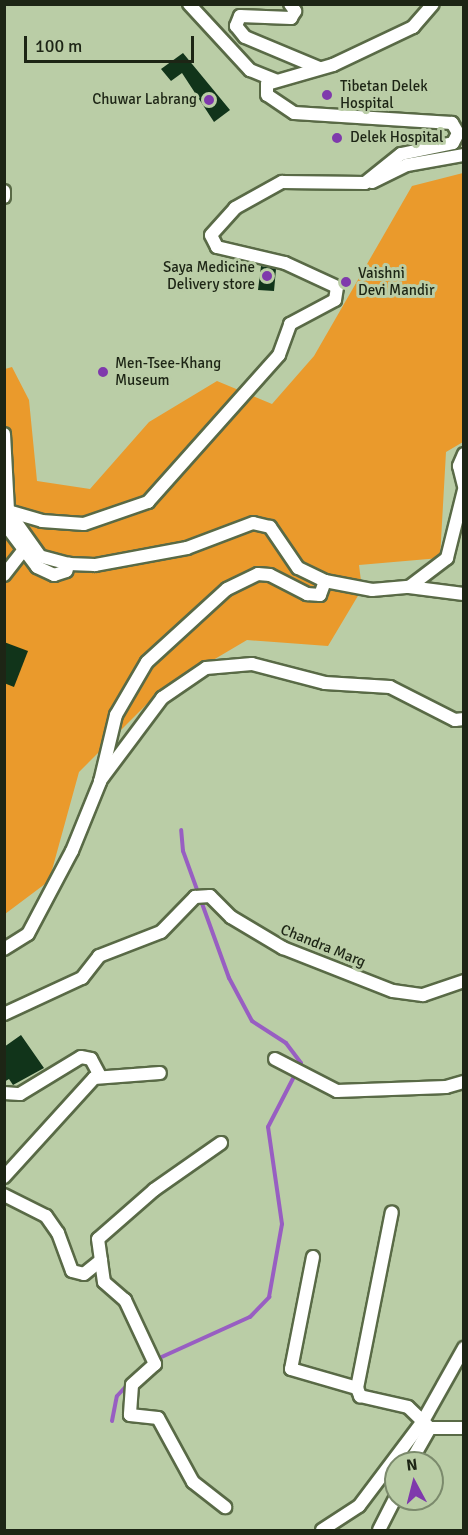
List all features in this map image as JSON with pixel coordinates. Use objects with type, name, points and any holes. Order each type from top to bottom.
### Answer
[{"type":"street","points":[[189,4],[250,70],[275,80]]},
{"type":"street","points":[[290,4],[295,11],[291,18],[240,16],[236,26],[245,37],[319,68]]},
{"type":"street","points":[[365,183],[401,154],[453,143],[458,133],[452,123],[294,113],[267,95],[267,84],[319,68],[413,27],[433,4]]},
{"type":"street","points":[[6,517],[84,524],[148,502],[279,355],[290,324],[339,294],[337,287],[285,263],[217,247],[211,235],[235,208],[282,182],[365,183],[407,165],[464,155]]},
{"type":"street","points":[[4,190],[4,197]]},
{"type":"street","points":[[4,434],[6,517],[23,551],[37,567],[54,575],[66,571],[69,564]]},
{"type":"street","points":[[409,587],[447,558],[464,488],[459,466],[464,454]]},
{"type":"street","points":[[6,517],[40,556],[69,564],[95,565],[187,548],[253,523],[270,527],[298,568],[325,581],[372,590],[409,587],[464,594]]},
{"type":"street","points":[[4,574],[23,551]]},
{"type":"street","points":[[4,949],[28,934],[85,824],[100,782],[116,715],[147,662],[227,589],[258,574],[270,574],[307,594],[320,595],[325,581]]},
{"type":"street","points":[[100,782],[162,698],[206,668],[252,664],[325,683],[390,687],[455,720],[464,719]]},
{"type":"street","name":"Chandra Marg","points":[[4,1014],[82,978],[99,956],[161,932],[195,897],[210,896],[231,917],[283,948],[393,991],[423,995],[464,981]]},
{"type":"street","points":[[4,1093],[20,1094],[81,1057],[91,1059],[100,1076]]},
{"type":"street","points":[[275,1059],[315,1080],[349,1091],[446,1087],[464,1082]]},
{"type":"street","points":[[4,1177],[100,1076],[160,1073]]},
{"type":"street","points":[[221,1143],[154,1190],[98,1239],[104,1282],[124,1300],[155,1364],[132,1385],[130,1415],[158,1418],[193,1482],[225,1507]]},
{"type":"street","points":[[4,1195],[46,1216],[58,1233],[72,1271],[84,1274],[101,1260]]},
{"type":"street","points":[[392,1212],[357,1388],[360,1396],[408,1407],[426,1425],[464,1428]]},
{"type":"street","points":[[313,1257],[291,1369],[357,1388]]},
{"type":"street","points":[[415,1451],[464,1348]]},
{"type":"street","points":[[322,1530],[359,1506],[426,1425]]},
{"type":"street","points":[[379,1530],[389,1511]]},
{"type":"shaded area","points":[[463,173],[463,442],[446,452],[440,558],[359,565],[362,589],[328,646],[247,640],[159,692],[79,772],[49,881],[5,914],[5,369],[12,367],[29,400],[37,481],[90,489],[149,422],[217,381],[272,404],[314,356],[412,186]]},
{"type":"building","points":[[183,53],[230,110],[214,122],[182,73],[171,81],[161,69]]},
{"type":"building","name":"Saya Medicine Delivery store","points":[[261,266],[276,269],[274,291],[258,290]]},
{"type":"building","points":[[4,642],[28,651],[14,687],[4,683]]},
{"type":"building","points":[[21,1035],[44,1068],[13,1085],[9,1079],[4,1082],[4,1047]]},
{"type":"waterway","points":[[155,1360],[250,1317],[269,1297],[282,1224],[268,1127],[301,1063],[286,1043],[252,1021],[229,978],[183,851],[181,830]]},
{"type":"waterway","points":[[112,1421],[117,1396],[146,1365]]},
{"type":"place","name":"Tibetan Delek Hospital","points":[[327,95]]},
{"type":"place","name":"Chuwar Labrang","points":[[209,100]]},
{"type":"place","name":"Delek Hospital","points":[[337,138]]},
{"type":"place","name":"Saya Medicine Delivery store","points":[[267,276]]},
{"type":"place","name":"Vaishni Devi Mandir","points":[[346,282]]},
{"type":"place","name":"Men-Tsee-Khang Museum","points":[[103,372]]}]
